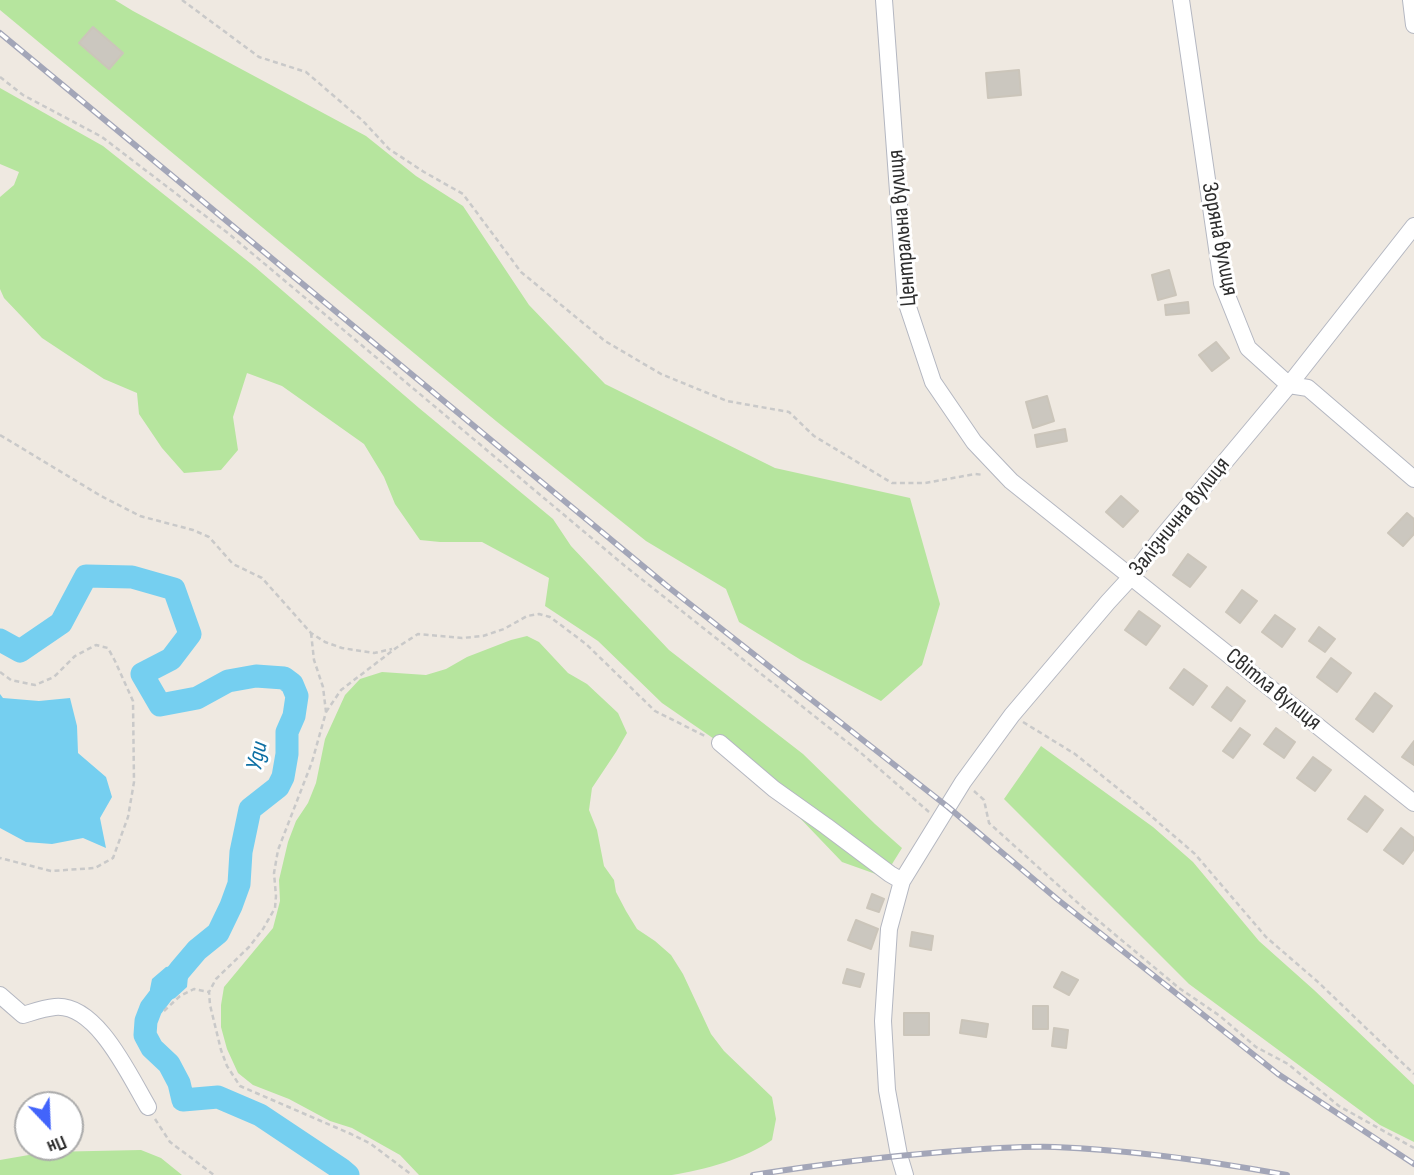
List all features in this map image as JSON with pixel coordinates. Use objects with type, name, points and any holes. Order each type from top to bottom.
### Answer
[{"type":"street","name":"Центральна вулиця","points":[[884,0],[906,301],[933,382],[974,442],[1011,481],[1131,577]]},
{"type":"street","name":"Зоряна вулиця","points":[[1181,0],[1222,283],[1248,348],[1289,385],[1308,388],[1414,479]]},
{"type":"street","points":[[1411,0],[1414,25]]},
{"type":"street","name":"Залізнична вулиця","points":[[905,1175],[887,1090],[883,1021],[889,929],[902,881],[963,782],[1012,715],[1131,577],[1289,385],[1414,226]]},
{"type":"street","name":"Світла вулиця","points":[[1131,577],[1414,803]]},
{"type":"street","points":[[720,743],[774,789],[902,881]]},
{"type":"street","points":[[0,995],[23,1015],[57,1007],[84,1016],[99,1028],[148,1107]]},
{"type":"path","points":[[182,0],[259,57],[306,72],[363,121],[389,149],[463,194],[521,272],[605,341],[661,374],[727,401],[789,412],[814,436],[892,484],[925,483],[975,474],[985,475]]},
{"type":"path","points":[[0,77],[23,95],[102,137],[229,233],[625,566],[861,753],[943,814]]},
{"type":"path","points":[[0,435],[101,496],[140,516],[209,537],[233,564],[262,578],[311,633],[325,642],[374,653],[396,648]]},
{"type":"path","points":[[412,1175],[372,1144],[240,1086],[227,1066],[209,1005],[209,992],[216,979],[256,938],[275,908],[274,873],[278,850],[312,762],[326,712],[341,690],[418,634],[462,638],[483,636],[504,629],[527,616],[539,614],[550,617],[586,644],[655,711],[720,743]]},
{"type":"path","points":[[311,633],[326,712]]},
{"type":"path","points":[[0,672],[11,680],[35,685],[54,677],[75,656],[96,645],[107,648],[133,701],[134,782],[128,817],[113,858],[95,868],[51,871],[0,858]]},
{"type":"path","points":[[1012,715],[1076,754],[1195,854],[1266,937],[1318,982],[1414,1074]]},
{"type":"path","points":[[963,782],[984,800],[989,823],[1088,912],[1179,988],[1220,1016],[1256,1047],[1288,1064],[1339,1106],[1414,1149]]},
{"type":"path","points":[[164,1011],[180,996],[194,989],[209,992]]},
{"type":"path","points":[[148,1107],[170,1142],[214,1175]]},
{"type":"green space","points":[[0,0],[115,0],[366,136],[416,176],[463,206],[529,305],[605,384],[775,468],[910,498],[940,604],[922,665],[881,701],[801,660],[739,622],[726,589],[646,541],[496,421],[0,10]]},
{"type":"green space","points":[[0,88],[103,146],[255,267],[553,519],[571,546],[669,650],[803,754],[902,848],[884,877],[842,862],[797,815],[720,743],[662,703],[598,641],[545,606],[549,578],[482,542],[420,540],[395,504],[384,477],[364,444],[282,386],[247,373],[233,417],[238,450],[221,470],[184,473],[162,448],[139,414],[137,393],[104,379],[42,338],[4,298],[0,289],[0,197],[14,185],[19,172],[0,164]]},
{"type":"green space","points":[[527,636],[539,642],[568,673],[587,684],[618,713],[627,733],[592,788],[589,810],[597,830],[604,866],[614,880],[616,892],[637,929],[671,955],[683,974],[711,1034],[724,1051],[772,1097],[776,1119],[772,1140],[737,1158],[711,1167],[672,1175],[419,1175],[400,1155],[352,1128],[330,1121],[289,1099],[253,1085],[238,1073],[227,1049],[221,1027],[224,987],[273,928],[280,901],[279,880],[288,842],[316,783],[325,739],[345,695],[360,679],[382,672],[426,675]]},
{"type":"green space","points":[[1041,746],[1153,827],[1193,862],[1259,941],[1414,1085],[1414,1142],[1380,1125],[1189,984],[1004,799]]},
{"type":"green space","points":[[141,1150],[161,1158],[182,1175],[0,1175],[0,1160],[14,1158],[14,1161],[84,1161],[84,1151]]},
{"type":"water","points":[[0,694],[3,698],[39,701],[70,698],[77,726],[78,753],[106,777],[112,797],[100,818],[106,848],[83,838],[52,844],[26,842],[0,828]]},
{"type":"water","points":[[185,964],[187,987],[146,1021],[152,979],[166,967]]},
{"type":"building","points":[[93,27],[123,53],[109,69],[79,43]]},
{"type":"building","points":[[1019,70],[1021,95],[988,98],[986,73]]},
{"type":"building","points":[[1169,270],[1176,295],[1158,300],[1152,275]]},
{"type":"building","points":[[1188,302],[1189,313],[1166,315],[1165,305]]},
{"type":"building","points":[[1216,342],[1229,358],[1212,371],[1199,355]]},
{"type":"building","points":[[1047,396],[1054,421],[1033,428],[1026,402]]},
{"type":"building","points":[[1065,429],[1067,441],[1037,447],[1035,435]]},
{"type":"building","points":[[1121,496],[1138,511],[1123,527],[1106,512]]},
{"type":"building","points":[[1407,513],[1414,519],[1414,534],[1403,546],[1388,533]]},
{"type":"building","points":[[1188,554],[1206,567],[1190,587],[1173,575]]},
{"type":"building","points":[[1242,590],[1257,601],[1240,623],[1226,612]]},
{"type":"building","points":[[1139,611],[1160,626],[1146,645],[1125,630]]},
{"type":"building","points":[[1275,615],[1295,629],[1282,647],[1262,632]]},
{"type":"building","points":[[1319,627],[1335,639],[1325,652],[1309,641]]},
{"type":"building","points":[[1331,658],[1351,673],[1337,692],[1317,677]]},
{"type":"building","points":[[1184,669],[1207,686],[1193,705],[1170,688]]},
{"type":"building","points":[[1227,687],[1245,701],[1231,721],[1212,707]]},
{"type":"building","points":[[1375,693],[1392,706],[1373,732],[1356,719]]},
{"type":"building","points":[[1240,728],[1250,735],[1233,758],[1223,751]]},
{"type":"building","points":[[1276,728],[1295,742],[1284,758],[1264,744]]},
{"type":"building","points":[[1414,741],[1414,765],[1402,757]]},
{"type":"building","points":[[1313,757],[1331,770],[1315,791],[1297,778]]},
{"type":"building","points":[[1365,796],[1383,810],[1367,832],[1348,819]]},
{"type":"building","points":[[1401,828],[1414,838],[1414,849],[1403,864],[1384,850]]},
{"type":"building","points":[[872,894],[884,899],[879,912],[867,908]]},
{"type":"building","points":[[856,920],[878,929],[871,949],[848,940]]},
{"type":"building","points":[[912,932],[933,936],[931,950],[910,946]]},
{"type":"building","points":[[847,969],[864,974],[860,987],[843,983]]},
{"type":"building","points":[[1062,972],[1078,980],[1069,995],[1054,987]]},
{"type":"building","points":[[1033,1006],[1048,1006],[1048,1029],[1033,1029]]},
{"type":"building","points":[[904,1013],[929,1013],[929,1035],[904,1035]]},
{"type":"building","points":[[962,1020],[988,1024],[986,1037],[960,1033]]},
{"type":"building","points":[[1054,1028],[1068,1030],[1066,1048],[1052,1046]]},
{"type":"waterway","name":"Уди","points":[[0,640],[20,651],[61,623],[86,576],[132,577],[174,589],[190,634],[171,659],[142,674],[160,705],[197,698],[228,681],[256,676],[284,678],[292,684],[297,696],[294,716],[287,732],[283,777],[278,787],[250,809],[241,852],[239,884],[231,906],[218,933],[197,950],[151,1008],[145,1035],[152,1048],[169,1064],[179,1083],[183,1100],[218,1097],[260,1115],[348,1175]]},
{"type":"railway","points":[[0,33],[667,586],[948,807],[1057,899],[1278,1074],[1414,1164]]},
{"type":"railway","points":[[753,1175],[895,1156],[1041,1147],[1142,1153],[1287,1175]]}]
